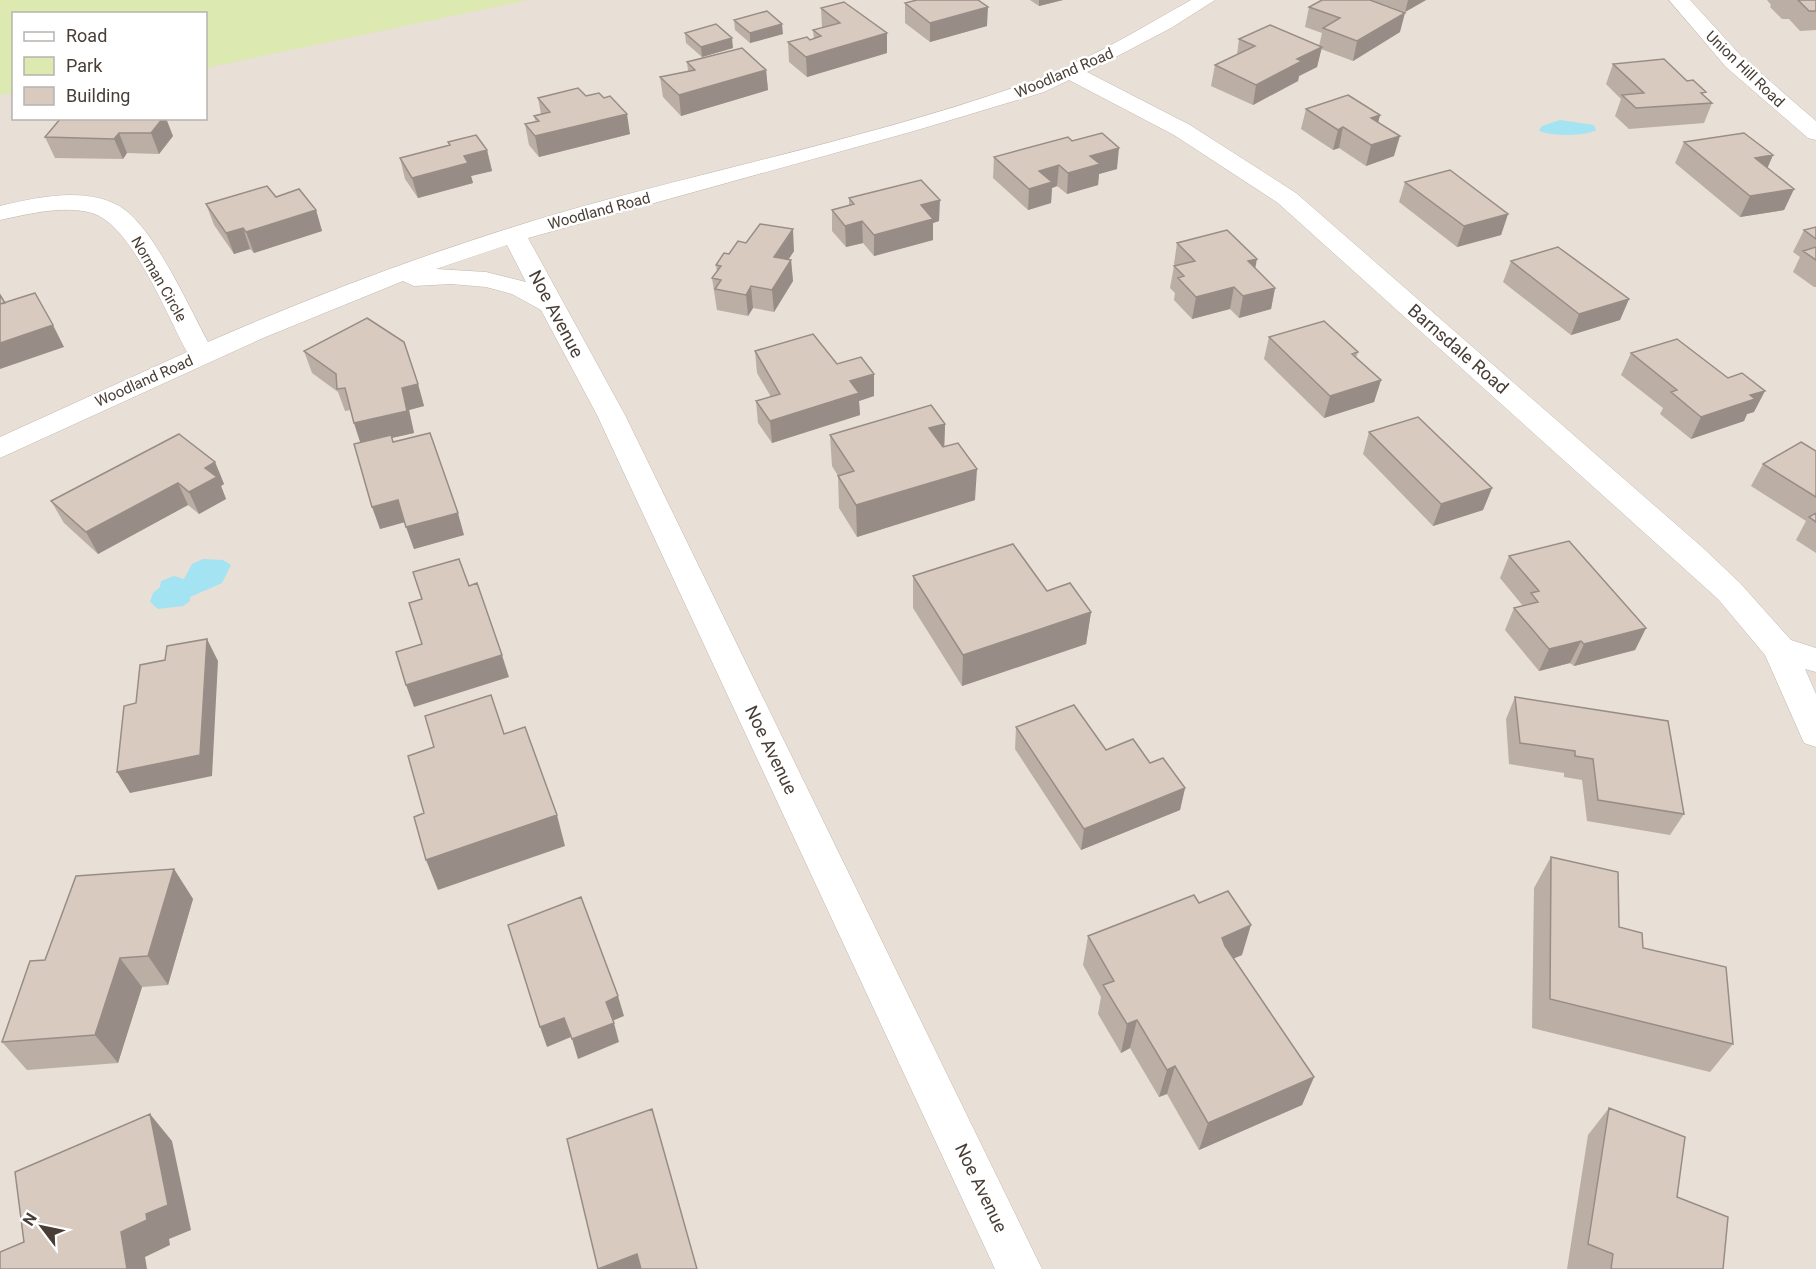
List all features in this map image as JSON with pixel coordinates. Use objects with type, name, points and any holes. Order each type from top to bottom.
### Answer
[{"type":"street","name":"Woodland Road","points":[[0,448],[202,355],[365,286],[514,235],[984,104],[1071,73],[1121,48],[1205,0]]},
{"type":"street","name":"Union Hill Road","points":[[1680,0],[1734,62],[1816,134]]},
{"type":"street","name":"Barnsdale Road","points":[[1071,73],[1199,138],[1244,166],[1287,198],[1691,555],[1729,591],[1779,649],[1816,733]]},
{"type":"street","name":"Norman Circle","points":[[0,213],[58,204],[91,206],[116,215],[134,234],[202,355]]},
{"type":"street","name":"Noe Avenue","points":[[514,235],[611,415],[1019,1269]]},
{"type":"street","points":[[365,286],[438,276],[482,278],[521,288],[536,294],[553,306]]},
{"type":"street","points":[[1779,649],[1816,660]]},
{"type":"shaded area","points":[[0,0],[1816,0],[1816,1269],[0,1269]]},
{"type":"green space","points":[[0,0],[528,0],[207,68],[207,12],[12,12],[12,94],[0,94]]},
{"type":"water","points":[[1560,120],[1594,125],[1596,130],[1585,134],[1568,135],[1550,134],[1539,130],[1542,126]]},
{"type":"water","points":[[203,559],[223,560],[231,565],[222,583],[190,597],[190,601],[183,606],[158,609],[150,602],[153,593],[160,587],[161,581],[174,576],[184,579],[192,564]]},
{"type":"building","points":[[917,0],[978,0],[988,7],[930,23],[905,3]]},
{"type":"building","points":[[1322,0],[1370,0],[1405,13],[1357,41],[1323,28],[1340,18],[1309,7]]},
{"type":"building","points":[[1798,0],[1816,0],[1816,11],[1809,11]]},
{"type":"building","points":[[844,2],[887,33],[806,57],[788,42],[807,37],[810,40],[821,36],[813,30],[840,23],[821,8]]},
{"type":"building","points":[[767,11],[782,24],[750,33],[734,20]]},
{"type":"building","points":[[716,24],[732,38],[701,47],[685,33]]},
{"type":"building","points":[[1270,25],[1322,47],[1297,59],[1302,61],[1256,85],[1215,65],[1255,46],[1239,39]]},
{"type":"building","points":[[742,48],[766,70],[679,95],[660,77],[695,70],[687,62]]},
{"type":"building","points":[[1664,59],[1687,81],[1693,80],[1706,92],[1701,93],[1712,103],[1636,108],[1622,95],[1644,93],[1613,64]]},
{"type":"building","points":[[578,88],[586,96],[599,93],[604,98],[610,96],[627,114],[535,136],[525,124],[539,121],[534,116],[550,112],[538,98]]},
{"type":"building","points":[[1348,95],[1380,115],[1371,118],[1400,136],[1371,145],[1343,127],[1338,130],[1306,109]]},
{"type":"building","points":[[59,120],[161,120],[151,133],[119,133],[114,139],[45,137]]},
{"type":"building","points":[[1102,133],[1119,148],[1090,156],[1100,164],[1068,173],[1059,165],[1039,171],[1052,182],[1029,189],[994,157],[1068,137],[1072,141]]},
{"type":"building","points":[[1744,133],[1773,155],[1755,158],[1794,189],[1750,196],[1684,142]]},
{"type":"building","points":[[476,135],[487,150],[464,156],[468,163],[412,178],[400,158],[450,145],[448,142]]},
{"type":"building","points":[[1450,170],[1508,214],[1464,226],[1405,182]]},
{"type":"building","points":[[921,180],[940,200],[921,205],[933,219],[874,235],[862,221],[845,226],[832,210],[854,204],[849,198]]},
{"type":"building","points":[[267,186],[276,197],[299,189],[316,210],[246,232],[243,228],[226,233],[206,204]]},
{"type":"building","points":[[760,224],[793,229],[774,257],[791,260],[772,290],[751,286],[746,295],[715,289],[721,280],[712,278],[721,266],[716,265],[724,253],[729,254],[738,241],[746,243]]},
{"type":"building","points":[[1816,227],[1816,239],[1804,230]]},
{"type":"building","points":[[1227,230],[1257,259],[1248,261],[1275,288],[1243,296],[1234,287],[1196,297],[1178,278],[1184,276],[1174,266],[1195,261],[1177,243]]},
{"type":"building","points":[[1558,247],[1629,299],[1579,314],[1511,261]]},
{"type":"building","points":[[1816,247],[1816,260],[1803,251]]},
{"type":"building","points":[[35,293],[53,325],[0,343],[0,304]]},
{"type":"building","points":[[367,318],[404,342],[418,384],[402,388],[407,411],[354,423],[345,388],[337,389],[336,374],[304,351]]},
{"type":"building","points":[[1324,321],[1358,352],[1352,354],[1381,380],[1330,396],[1269,337]]},
{"type":"building","points":[[813,334],[837,364],[861,357],[874,374],[850,381],[859,393],[770,421],[756,401],[780,394],[755,351]]},
{"type":"building","points":[[1677,339],[1728,378],[1742,373],[1765,391],[1750,395],[1755,399],[1701,417],[1671,392],[1677,390],[1631,353]]},
{"type":"building","points":[[931,405],[945,424],[929,428],[943,447],[958,443],[977,469],[856,505],[838,476],[854,471],[830,435]]},
{"type":"building","points":[[1418,417],[1492,488],[1441,504],[1369,432]]},
{"type":"building","points":[[430,433],[458,513],[406,527],[398,500],[372,507],[354,444],[391,435],[393,442]]},
{"type":"building","points":[[179,434],[215,462],[205,468],[217,477],[189,492],[178,483],[86,532],[51,501]]},
{"type":"building","points":[[1801,442],[1816,451],[1816,497],[1763,464]]},
{"type":"building","points":[[1816,513],[1816,522],[1809,517]]},
{"type":"building","points":[[1569,541],[1646,628],[1584,644],[1581,641],[1549,649],[1514,608],[1538,602],[1531,593],[1539,591],[1509,556]]},
{"type":"building","points":[[1013,544],[1047,591],[1070,583],[1091,612],[963,655],[913,576]]},
{"type":"building","points":[[459,559],[469,586],[477,583],[502,655],[406,685],[396,652],[422,644],[409,603],[422,599],[413,572]]},
{"type":"building","points":[[207,639],[200,755],[117,772],[124,706],[136,703],[140,665],[165,660],[167,646]]},
{"type":"building","points":[[491,695],[504,734],[525,727],[557,815],[426,860],[414,817],[424,813],[408,756],[434,747],[425,716]]},
{"type":"building","points":[[1515,697],[1668,721],[1684,814],[1598,800],[1593,759],[1575,756],[1575,751],[1520,743]]},
{"type":"building","points":[[1074,705],[1106,750],[1133,739],[1150,763],[1163,758],[1185,788],[1084,829],[1016,727]]},
{"type":"building","points":[[1551,857],[1618,872],[1619,927],[1642,933],[1643,948],[1726,967],[1733,1044],[1550,999]]},
{"type":"building","points":[[174,869],[148,956],[120,958],[95,1035],[2,1042],[30,961],[45,960],[76,876]]},
{"type":"building","points":[[1228,891],[1251,925],[1222,938],[1225,946],[1314,1077],[1208,1123],[1175,1066],[1167,1070],[1137,1020],[1127,1024],[1103,985],[1114,981],[1088,936],[1194,895],[1199,903]]},
{"type":"building","points":[[581,897],[618,996],[606,1002],[614,1023],[572,1039],[564,1018],[540,1027],[508,925]]},
{"type":"building","points":[[1609,1108],[1685,1137],[1677,1197],[1728,1217],[1723,1269],[1611,1269],[1613,1254],[1588,1244]]},
{"type":"building","points":[[652,1109],[697,1269],[641,1269],[637,1254],[598,1269],[567,1139]]},
{"type":"building","points":[[150,1114],[168,1205],[146,1214],[147,1220],[121,1232],[127,1269],[0,1269],[0,1252],[24,1242],[15,1172]]}]
